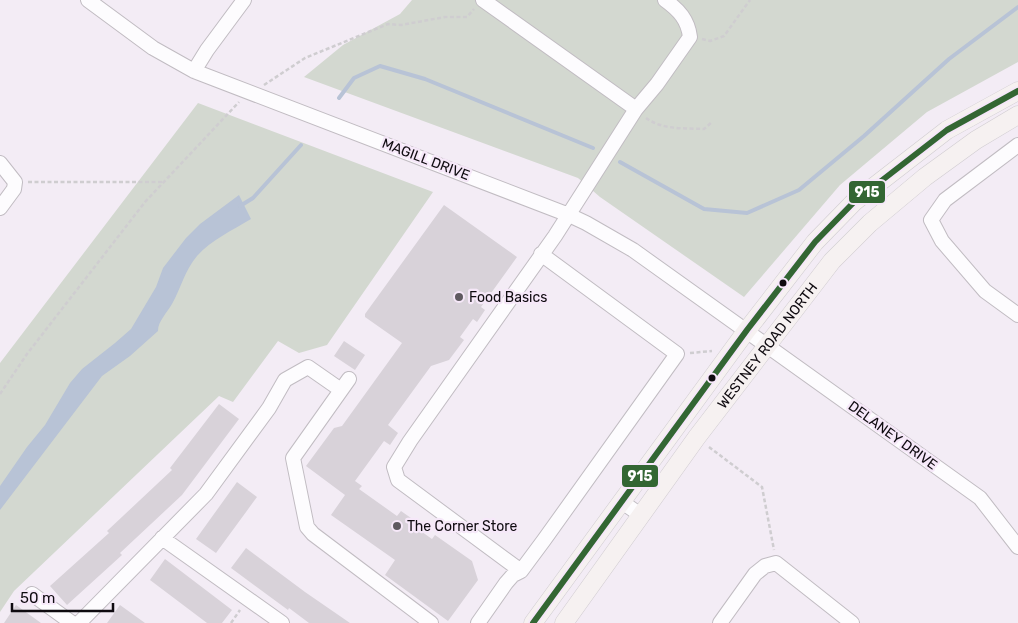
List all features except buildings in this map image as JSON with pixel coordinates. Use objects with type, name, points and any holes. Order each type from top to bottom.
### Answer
[{"type":"main road","name":"WESTNEY ROAD NORTH","points":[[564,623],[702,430],[815,242],[854,202],[947,130],[1018,91]]},
{"type":"main road","name":"WESTNEY ROAD NORTH","points":[[533,623],[622,502],[757,337],[784,322],[832,261],[870,224],[925,177],[976,140],[1018,115]]},
{"type":"street","name":"MAGILL DRIVE","points":[[88,0],[153,48],[194,71],[251,94],[360,133],[586,222],[633,250],[757,337]]},
{"type":"street","points":[[194,71],[244,0]]},
{"type":"street","points":[[521,571],[398,480],[394,467],[410,441],[569,215],[636,109],[657,84],[690,37],[689,25],[678,9],[665,0]]},
{"type":"street","points":[[480,3],[636,109]]},
{"type":"street","points":[[1018,145],[945,200],[931,220],[942,241],[985,290],[1018,315]]},
{"type":"street","points":[[0,163],[15,182],[14,189],[0,208]]},
{"type":"street","points":[[478,623],[506,583],[513,575],[521,571],[677,354],[541,254]]},
{"type":"street","name":"DELANEY DRIVE","points":[[757,337],[980,498],[1018,547]]},
{"type":"street","points":[[79,623],[206,494],[269,408],[285,380],[308,367],[345,384],[293,458],[307,527],[312,534],[430,623]]},
{"type":"street","points":[[622,502],[642,516]]},
{"type":"street","points":[[162,538],[282,623]]},
{"type":"street","points":[[720,623],[755,574],[765,566],[776,563],[852,623]]},
{"type":"street","points":[[32,594],[72,623]]},
{"type":"path","points":[[690,37],[710,41],[724,36],[750,0]]},
{"type":"path","points":[[0,394],[27,354],[144,202],[240,101],[305,58],[388,24],[401,25],[445,17],[467,17],[480,3]]},
{"type":"path","points":[[636,109],[652,123],[664,126],[704,129],[712,122]]},
{"type":"path","points":[[15,182],[162,182]]},
{"type":"path","points":[[677,354],[716,350]]},
{"type":"path","points":[[709,447],[762,487],[776,563]]},
{"type":"shaded area","points":[[412,0],[1018,0],[1018,62],[927,112],[840,185],[744,297],[600,197],[578,178],[304,77],[343,45],[400,14]]},
{"type":"shaded area","points":[[198,103],[433,192],[327,345],[299,353],[278,341],[233,402],[219,396],[14,591],[0,612],[0,363]]},
{"type":"water","points":[[239,195],[251,219],[215,240],[197,256],[186,273],[172,304],[161,320],[158,331],[130,356],[102,376],[0,510],[0,486],[45,425],[70,383],[82,369],[131,329],[156,287],[163,268],[186,238],[200,224]]},
{"type":"waterway","points":[[620,162],[704,209],[747,213],[799,190],[864,136],[949,59],[1018,7]]},
{"type":"waterway","points":[[339,98],[354,78],[380,66],[425,79],[593,148]]},
{"type":"waterway","points":[[240,206],[253,198],[301,145]]},
{"type":"transit line","name":"915","points":[[533,623],[747,330],[815,242],[854,202],[947,130],[1018,91]]},
{"type":"place","name":"Food Basics","points":[[459,297]]},
{"type":"place","name":"The Corner Store","points":[[397,526]]}]
